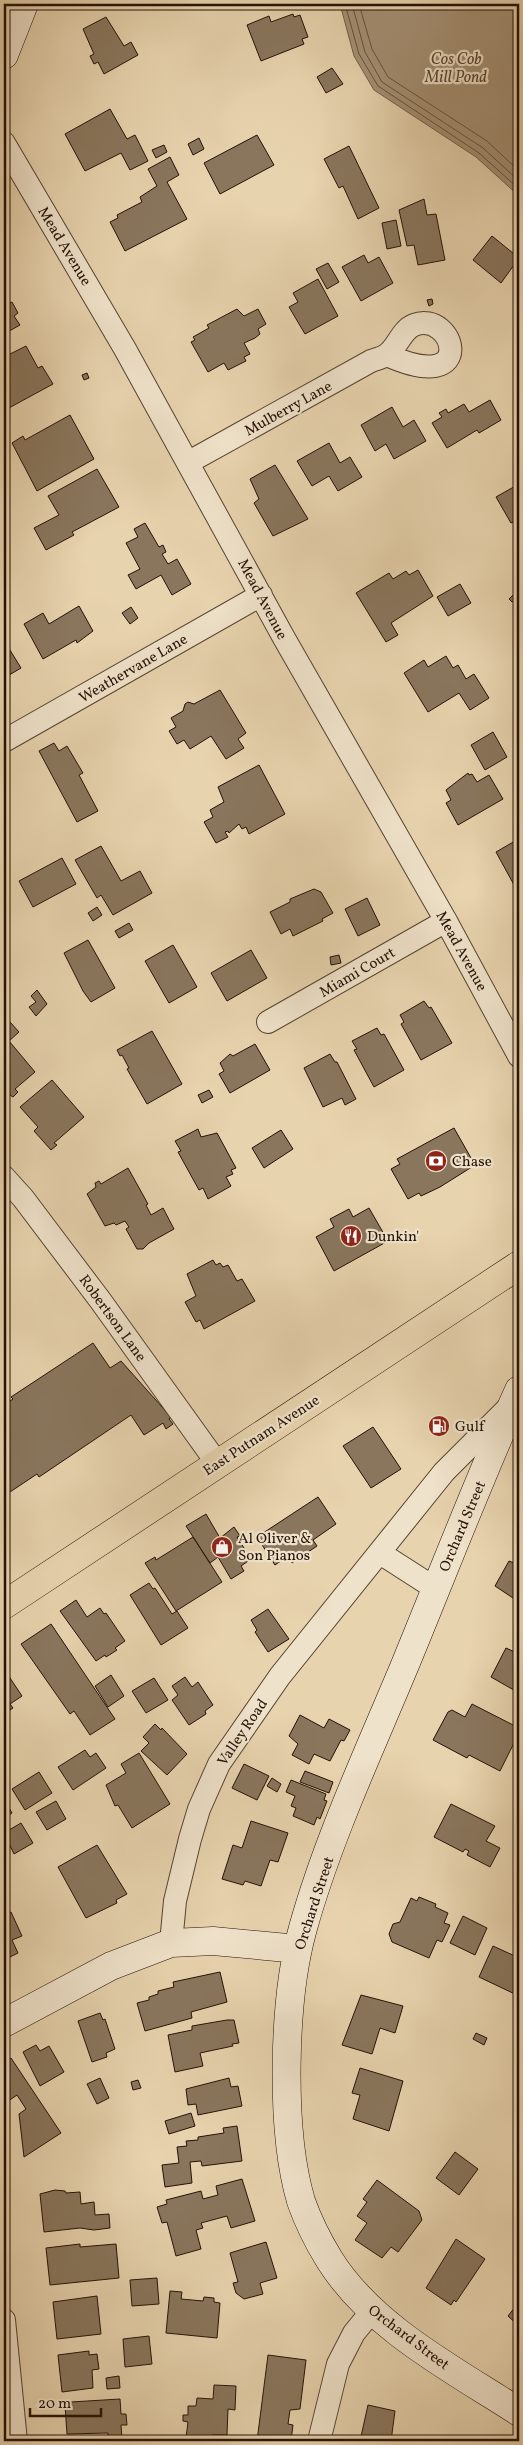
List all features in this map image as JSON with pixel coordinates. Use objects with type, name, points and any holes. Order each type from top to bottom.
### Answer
[{"type":"main road","points":[[4,55],[24,4]]},
{"type":"main road","name":"East Putnam Avenue","points":[[4,1604],[519,1265]]},
{"type":"main road","name":"Orchard Street","points":[[516,1396],[357,1780],[311,1902],[298,1949],[291,1994],[287,2104],[295,2174],[302,2202],[312,2227],[338,2273],[372,2311],[432,2355],[519,2412]]},
{"type":"main road","points":[[4,2023],[111,1966],[171,1943],[213,1940],[298,1949]]},
{"type":"street","name":"Mead Avenue","points":[[4,143],[126,348],[261,595],[446,921],[519,1056]]},
{"type":"street","name":"Mulberry Lane","points":[[189,462],[372,361],[387,355]]},
{"type":"street","name":"Weathervane Lane","points":[[4,741],[261,595]]},
{"type":"street","name":"Miami Court","points":[[268,1022],[446,921]]},
{"type":"street","name":"Robertson Lane","points":[[4,1177],[23,1198],[100,1300],[217,1463]]},
{"type":"street","name":"Valley Road","points":[[171,1943],[175,1901],[190,1839],[199,1809],[219,1764],[280,1676],[444,1472],[516,1396]]},
{"type":"street","points":[[380,1553],[436,1590]]},
{"type":"street","points":[[320,2441],[340,2359],[354,2333],[372,2311]]},
{"type":"street","points":[[4,2320],[16,2441]]},
{"type":"water","name":"Cos Cob Mill Pond","points":[[340,4],[519,4],[519,196],[476,157],[374,90],[354,56]]},
{"type":"building","points":[[204,4],[213,4],[215,8],[202,8]]},
{"type":"building","points":[[293,14],[294,17],[300,15],[308,37],[302,39],[304,44],[261,61],[247,25],[269,16],[271,22]]},
{"type":"building","points":[[106,17],[124,46],[131,42],[138,55],[104,74],[98,62],[94,64],[90,56],[94,54],[83,29]]},
{"type":"building","points":[[332,68],[343,84],[326,93],[317,77]]},
{"type":"building","points":[[110,109],[127,139],[135,135],[148,161],[130,170],[121,153],[85,171],[65,134]]},
{"type":"building","points":[[257,135],[274,165],[220,194],[204,163]]},
{"type":"building","points":[[199,138],[204,149],[193,155],[188,144]]},
{"type":"building","points":[[164,145],[167,152],[156,158],[152,150]]},
{"type":"building","points":[[349,146],[379,208],[358,219],[343,186],[339,188],[324,159]]},
{"type":"building","points":[[170,157],[179,175],[167,182],[187,219],[125,251],[110,222],[118,218],[117,215],[142,202],[140,197],[157,186],[148,169]]},
{"type":"building","points":[[424,199],[427,215],[436,214],[445,260],[418,265],[414,245],[407,246],[399,210]]},
{"type":"building","points":[[396,220],[401,246],[387,249],[382,223]]},
{"type":"building","points":[[492,236],[519,258],[501,283],[473,260]]},
{"type":"building","points":[[364,255],[368,263],[379,257],[393,283],[361,301],[342,267]]},
{"type":"building","points":[[328,263],[339,282],[327,289],[316,269]]},
{"type":"building","points":[[318,279],[338,316],[305,334],[289,307],[298,302],[293,293]]},
{"type":"building","points":[[432,299],[433,304],[429,306],[427,300]]},
{"type":"building","points":[[12,302],[18,313],[14,316],[20,325],[4,334],[4,306]]},
{"type":"building","points":[[237,309],[244,316],[258,309],[266,324],[258,329],[260,334],[244,343],[250,354],[244,357],[246,361],[228,370],[224,363],[208,372],[191,342],[195,340],[193,337],[209,328],[207,325]]},
{"type":"building","points":[[26,346],[38,368],[42,366],[53,384],[7,409],[4,404],[4,357]]},
{"type":"building","points":[[87,373],[89,378],[84,380],[82,375]]},
{"type":"building","points":[[490,400],[501,420],[479,433],[477,430],[447,448],[432,423],[442,417],[439,413],[446,409],[448,413],[464,404],[469,412]]},
{"type":"building","points":[[392,407],[403,427],[414,420],[426,441],[394,459],[386,444],[375,451],[361,425]]},
{"type":"building","points":[[70,415],[94,459],[37,491],[12,443],[23,436],[25,440]]},
{"type":"building","points":[[329,443],[340,463],[350,457],[362,477],[338,491],[329,476],[312,486],[297,461]]},
{"type":"building","points":[[275,465],[308,519],[273,536],[254,503],[259,499],[250,479]]},
{"type":"building","points":[[97,469],[119,507],[72,532],[74,535],[46,550],[34,528],[59,515],[48,496]]},
{"type":"building","points":[[519,484],[519,520],[511,523],[496,497]]},
{"type":"building","points":[[145,523],[159,547],[163,545],[166,552],[162,554],[168,564],[177,559],[191,584],[172,595],[161,575],[136,589],[128,575],[140,569],[126,543],[138,537],[134,529]]},
{"type":"building","points":[[418,570],[433,596],[391,623],[398,635],[386,642],[356,593],[389,573],[393,579],[406,571],[409,575]]},
{"type":"building","points":[[460,584],[471,603],[448,616],[437,597]]},
{"type":"building","points":[[513,595],[516,599],[512,602],[509,599]]},
{"type":"building","points":[[79,606],[93,631],[77,643],[76,640],[43,659],[24,624],[43,613],[49,624]]},
{"type":"building","points":[[131,607],[138,618],[130,624],[122,613]]},
{"type":"building","points":[[4,643],[21,668],[4,678]]},
{"type":"building","points":[[446,656],[453,668],[458,665],[466,679],[474,674],[489,698],[470,710],[459,693],[428,712],[404,673],[424,660],[428,667]]},
{"type":"building","points":[[220,690],[246,733],[238,739],[244,748],[226,759],[211,736],[190,749],[184,740],[177,744],[169,731],[176,727],[171,718],[183,711],[185,704],[188,702],[194,704]]},
{"type":"building","points":[[493,732],[507,757],[485,770],[471,745]]},
{"type":"building","points":[[54,743],[59,751],[67,746],[83,773],[79,775],[98,811],[77,822],[39,751]]},
{"type":"building","points":[[259,765],[285,814],[249,834],[246,827],[242,829],[239,824],[229,833],[228,831],[225,832],[228,837],[216,843],[204,822],[213,817],[210,810],[224,802],[218,787]]},
{"type":"building","points":[[468,773],[469,775],[472,774],[477,782],[489,775],[503,799],[458,825],[446,803],[451,800],[446,790]]},
{"type":"building","points":[[515,841],[519,849],[519,894],[496,852]]},
{"type":"building","points":[[101,846],[121,881],[140,871],[152,893],[113,915],[101,895],[97,898],[75,860]]},
{"type":"building","points":[[62,858],[76,884],[33,907],[19,881]]},
{"type":"building","points":[[314,889],[321,892],[333,913],[322,919],[323,921],[293,936],[290,929],[281,934],[270,912],[290,902],[290,899]]},
{"type":"building","points":[[367,898],[380,925],[358,936],[345,909]]},
{"type":"building","points":[[97,907],[102,915],[93,921],[88,913]]},
{"type":"building","points":[[129,923],[133,930],[119,938],[115,931]]},
{"type":"building","points":[[88,940],[115,988],[91,1002],[83,991],[64,953]]},
{"type":"building","points":[[173,945],[197,987],[169,1003],[145,961]]},
{"type":"building","points":[[251,950],[267,978],[227,1001],[211,973]]},
{"type":"building","points":[[339,955],[341,963],[331,965],[330,957]]},
{"type":"building","points":[[37,990],[47,1004],[36,1016],[29,1007],[36,1002],[31,996]]},
{"type":"building","points":[[424,1001],[429,1008],[431,1007],[452,1043],[421,1060],[401,1024],[404,1022],[400,1015]]},
{"type":"building","points":[[10,1022],[19,1032],[9,1041],[35,1072],[15,1089],[18,1092],[13,1097],[4,1091],[4,1028]]},
{"type":"building","points":[[377,1028],[381,1035],[384,1034],[404,1070],[374,1087],[354,1050],[357,1049],[352,1041]]},
{"type":"building","points":[[152,1031],[182,1084],[147,1104],[127,1069],[129,1068],[122,1055],[120,1056],[117,1050]]},
{"type":"building","points":[[255,1044],[270,1070],[230,1093],[219,1074],[224,1071],[220,1063],[230,1054],[233,1056]]},
{"type":"building","points":[[330,1054],[335,1062],[337,1062],[356,1099],[345,1105],[342,1098],[323,1107],[304,1068]]},
{"type":"building","points":[[52,1080],[84,1117],[54,1143],[57,1145],[51,1150],[34,1131],[38,1127],[20,1107]]},
{"type":"building","points":[[209,1090],[213,1097],[202,1103],[198,1095]]},
{"type":"building","name":"Chase","points":[[454,1128],[475,1165],[440,1187],[421,1196],[419,1193],[408,1199],[391,1169],[400,1164],[397,1159]]},
{"type":"building","points":[[198,1129],[201,1137],[217,1133],[236,1168],[231,1170],[233,1174],[226,1177],[231,1186],[208,1199],[203,1188],[199,1190],[178,1152],[181,1151],[175,1141]]},
{"type":"building","points":[[281,1130],[293,1149],[264,1168],[252,1148]]},
{"type":"building","points":[[128,1168],[148,1204],[146,1205],[151,1215],[163,1208],[174,1229],[149,1243],[143,1249],[137,1249],[126,1229],[129,1227],[125,1221],[116,1225],[114,1223],[105,1226],[87,1194],[96,1187],[95,1183],[99,1181],[101,1184]]},
{"type":"building","points":[[369,1208],[388,1241],[334,1271],[316,1237],[334,1227],[330,1219],[349,1209],[353,1217]]},
{"type":"building","points":[[213,1260],[216,1265],[220,1263],[223,1267],[228,1265],[237,1281],[242,1279],[255,1301],[204,1329],[200,1320],[196,1322],[185,1302],[196,1296],[187,1274]]},
{"type":"building","points":[[93,1343],[110,1368],[121,1361],[171,1417],[169,1419],[173,1424],[166,1429],[163,1423],[144,1435],[131,1415],[39,1477],[37,1474],[4,1496],[4,1405],[13,1399],[11,1397]]},
{"type":"building","points":[[373,1427],[401,1469],[371,1488],[343,1446]]},
{"type":"building","points":[[318,1497],[336,1524],[313,1540],[317,1546],[292,1563],[288,1556],[275,1565],[257,1537]]},
{"type":"building","name":"Al Oliver & Son Pianos","points":[[206,1514],[220,1538],[234,1527],[240,1536],[237,1537],[251,1559],[241,1566],[244,1571],[231,1579],[218,1557],[210,1563],[186,1526]]},
{"type":"building","points":[[193,1537],[222,1582],[176,1611],[145,1563],[155,1557],[156,1560]]},
{"type":"building","points":[[509,1561],[519,1565],[519,1602],[495,1586]]},
{"type":"building","points":[[149,1583],[153,1589],[155,1588],[172,1614],[177,1611],[188,1628],[161,1645],[130,1595]]},
{"type":"building","points":[[76,1600],[87,1617],[100,1608],[104,1614],[106,1613],[125,1641],[115,1648],[117,1650],[96,1661],[60,1611]]},
{"type":"building","points":[[268,1609],[289,1639],[268,1652],[255,1632],[257,1630],[251,1620]]},
{"type":"building","points":[[51,1624],[115,1719],[90,1735],[74,1711],[70,1714],[21,1644]]},
{"type":"building","points":[[506,1648],[519,1654],[519,1693],[491,1677]]},
{"type":"building","points":[[4,1669],[22,1696],[10,1704],[13,1708],[4,1714]]},
{"type":"building","points":[[111,1675],[124,1696],[108,1707],[95,1686]]},
{"type":"building","points":[[185,1677],[192,1687],[198,1682],[213,1705],[205,1711],[206,1714],[189,1725],[172,1700],[178,1695],[172,1686]]},
{"type":"building","points":[[154,1678],[168,1700],[146,1713],[132,1691]]},
{"type":"building","points":[[472,1704],[519,1728],[519,1733],[500,1771],[469,1755],[467,1758],[433,1740],[448,1712],[452,1710],[465,1717]]},
{"type":"building","points":[[300,1715],[324,1728],[329,1719],[350,1730],[344,1741],[341,1740],[330,1761],[314,1754],[309,1764],[292,1755],[298,1744],[289,1736]]},
{"type":"building","points":[[155,1724],[161,1730],[162,1728],[187,1754],[167,1775],[141,1751],[149,1743],[143,1737]]},
{"type":"building","points":[[85,1750],[90,1757],[96,1753],[106,1768],[73,1790],[58,1767]]},
{"type":"building","points":[[139,1753],[170,1804],[132,1828],[118,1805],[115,1806],[106,1785],[126,1773],[121,1764]]},
{"type":"building","points":[[244,1764],[269,1776],[257,1800],[232,1788]]},
{"type":"building","points":[[305,1771],[333,1782],[329,1793],[300,1782]]},
{"type":"building","points":[[39,1772],[52,1793],[25,1810],[12,1789]]},
{"type":"building","points":[[272,1778],[281,1784],[277,1792],[267,1786]]},
{"type":"building","points":[[291,1780],[326,1794],[324,1800],[327,1801],[320,1819],[317,1817],[314,1825],[293,1816],[296,1808],[291,1806],[295,1796],[286,1792]]},
{"type":"building","points":[[4,1799],[12,1813],[4,1818]]},
{"type":"building","points":[[56,1801],[66,1819],[47,1830],[36,1812]]},
{"type":"building","points":[[451,1804],[495,1826],[486,1841],[500,1848],[490,1867],[467,1855],[469,1851],[465,1849],[463,1852],[434,1837]]},
{"type":"building","points":[[251,1821],[288,1833],[278,1862],[270,1860],[261,1886],[245,1881],[243,1885],[222,1879],[233,1845],[242,1848]]},
{"type":"building","points":[[21,1823],[33,1843],[14,1854],[4,1833]]},
{"type":"building","points":[[97,1845],[127,1894],[116,1900],[117,1903],[86,1918],[58,1867]]},
{"type":"building","points":[[419,1897],[436,1904],[435,1907],[448,1913],[444,1923],[450,1925],[442,1942],[437,1940],[429,1958],[392,1942],[389,1934],[393,1924],[400,1922],[411,1898],[417,1901]]},
{"type":"building","points":[[11,1912],[22,1936],[12,1940],[18,1953],[6,1959],[9,1967],[4,1969],[4,1915]]},
{"type":"building","points":[[463,1916],[487,1928],[475,1955],[450,1943]]},
{"type":"building","points":[[493,1946],[517,1957],[519,1953],[519,1996],[479,1977]]},
{"type":"building","points":[[220,1972],[227,2002],[191,2012],[192,2018],[145,2031],[137,2003],[149,2000],[149,1997],[158,1994],[158,1991],[174,1987],[173,1982]]},
{"type":"building","points":[[361,1995],[403,2006],[395,2033],[380,2028],[372,2054],[342,2045]]},
{"type":"building","points":[[100,2013],[103,2020],[105,2019],[115,2049],[106,2053],[107,2057],[92,2062],[78,2021]]},
{"type":"building","points":[[234,2020],[239,2043],[200,2053],[203,2066],[175,2072],[168,2035],[192,2030],[192,2026]]},
{"type":"building","points":[[476,2033],[487,2038],[484,2045],[473,2039]]},
{"type":"building","points":[[36,2045],[40,2051],[49,2046],[64,2072],[40,2086],[23,2052]]},
{"type":"building","points":[[11,2058],[61,2133],[24,2157],[19,2114],[26,2109],[17,2095],[4,2104],[4,2063]]},
{"type":"building","points":[[360,2068],[403,2081],[389,2131],[353,2119],[360,2095],[352,2093]]},
{"type":"building","points":[[100,2078],[109,2098],[97,2104],[87,2084]]},
{"type":"building","points":[[229,2078],[231,2087],[238,2086],[242,2106],[198,2115],[196,2104],[188,2105],[186,2089]]},
{"type":"building","points":[[138,2080],[141,2088],[133,2090],[131,2082]]},
{"type":"building","points":[[191,2113],[195,2126],[169,2134],[165,2121]]},
{"type":"building","points":[[237,2126],[242,2161],[202,2166],[201,2161],[190,2162],[192,2183],[165,2187],[162,2165],[179,2163],[177,2147],[187,2146],[186,2141],[198,2140],[198,2137],[224,2133],[223,2128]]},
{"type":"building","points":[[455,2152],[478,2169],[459,2195],[436,2178]]},
{"type":"building","points":[[242,2179],[255,2221],[231,2228],[227,2216],[201,2223],[203,2228],[196,2230],[201,2249],[176,2256],[167,2222],[162,2223],[157,2207],[167,2204],[166,2200],[201,2191],[203,2199],[218,2195],[216,2186]]},
{"type":"building","points":[[377,2180],[419,2211],[422,2220],[398,2252],[391,2247],[382,2258],[355,2240],[367,2223],[357,2216],[367,2202],[363,2199]]},
{"type":"building","points":[[55,2190],[65,2191],[66,2193],[80,2192],[81,2204],[94,2202],[95,2215],[109,2214],[110,2228],[94,2230],[80,2228],[44,2232],[40,2194]]},
{"type":"building","points":[[456,2239],[485,2259],[456,2302],[454,2300],[451,2305],[426,2288]]},
{"type":"building","points":[[266,2242],[277,2278],[260,2283],[263,2294],[244,2299],[236,2293],[233,2283],[238,2282],[230,2253]]},
{"type":"building","points":[[80,2244],[80,2247],[116,2244],[119,2278],[50,2285],[46,2248]]},
{"type":"building","points":[[157,2278],[159,2304],[132,2306],[130,2280]]},
{"type":"building","points":[[170,2291],[182,2292],[181,2299],[203,2301],[204,2297],[214,2298],[214,2302],[220,2303],[217,2338],[166,2333]]},
{"type":"building","points":[[97,2296],[101,2334],[57,2339],[53,2302]]},
{"type":"building","points":[[519,2302],[519,2326],[508,2316]]},
{"type":"building","points":[[149,2336],[152,2364],[125,2367],[123,2339]]},
{"type":"building","points":[[89,2351],[89,2355],[97,2354],[99,2369],[92,2370],[93,2388],[62,2392],[58,2355]]},
{"type":"building","points":[[268,2355],[306,2360],[300,2409],[290,2410],[288,2424],[293,2425],[291,2441],[257,2441]]},
{"type":"building","points":[[119,2376],[120,2388],[107,2389],[106,2378]]},
{"type":"building","points":[[214,2385],[236,2386],[235,2410],[228,2409],[227,2435],[212,2435],[212,2439],[186,2438],[188,2422],[183,2421],[183,2415],[188,2415],[188,2406],[196,2406],[197,2398],[213,2399]]},
{"type":"building","points":[[120,2399],[121,2414],[126,2414],[127,2425],[121,2425],[122,2438],[108,2439],[108,2433],[67,2434],[65,2405],[71,2405],[71,2402]]},
{"type":"building","points":[[368,2405],[395,2411],[391,2441],[360,2441]]},
{"type":"building","points":[[129,2438],[146,2441],[129,2441]]},
{"type":"place","name":"Chase","points":[[436,1161]]},
{"type":"place","name":"Dunkin'","points":[[351,1236]]},
{"type":"place","name":"Gulf","points":[[439,1426]]},
{"type":"place","name":"Al Oliver & Son Pianos","points":[[222,1547]]}]
